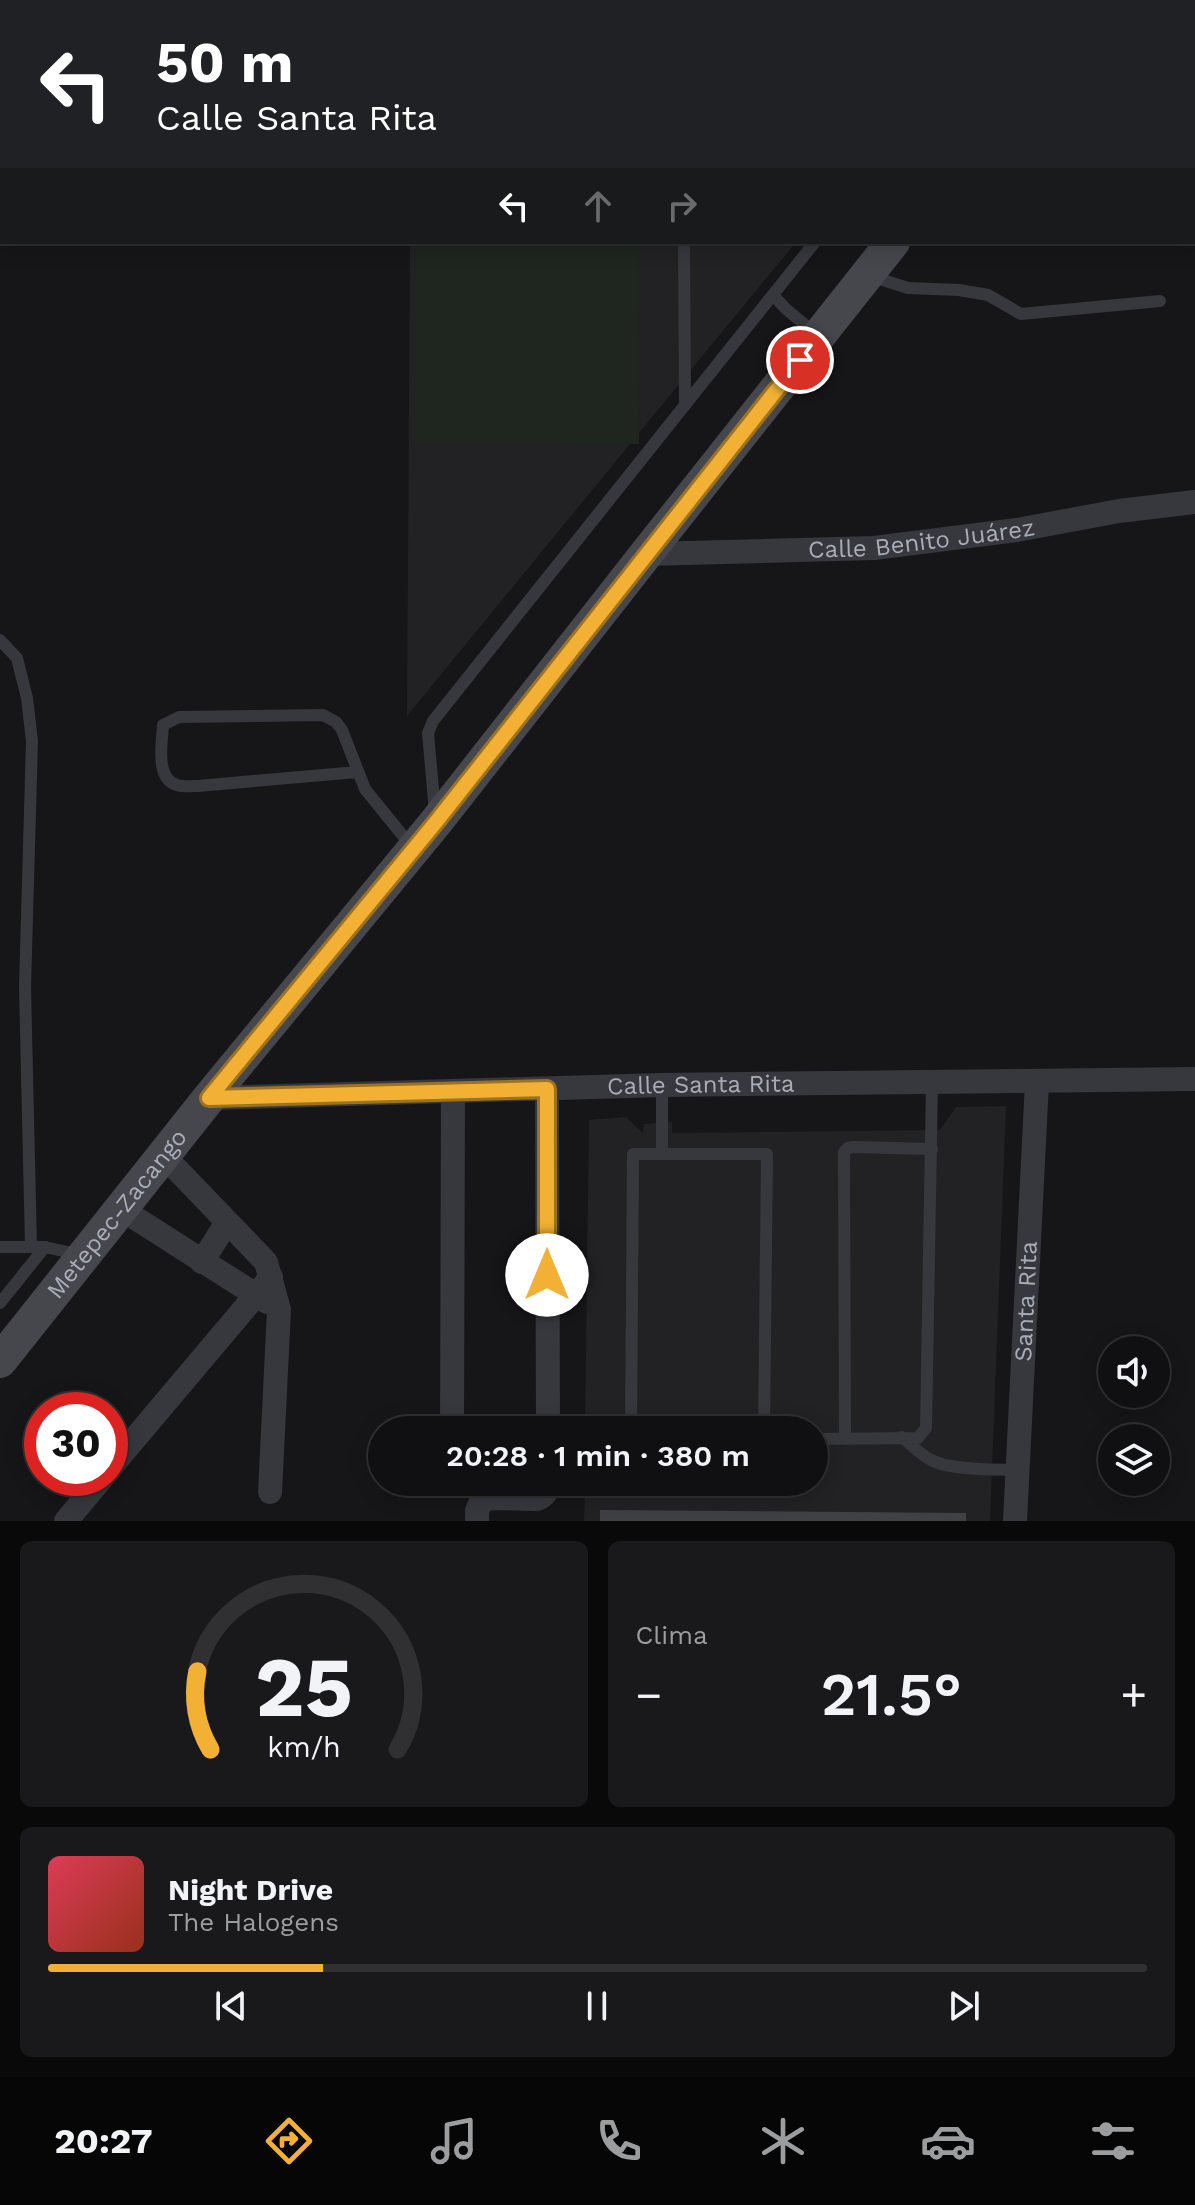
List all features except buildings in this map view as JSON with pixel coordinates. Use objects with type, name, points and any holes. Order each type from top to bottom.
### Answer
[{"type":"main road","name":"Metepec-Zacango","points":[[0,1361],[209,1098],[436,822],[891,244]]},
{"type":"street","name":"Calle Benito Juárez","points":[[646,554],[874,548],[1017,530],[1119,511],[1195,502]]},
{"type":"street","name":"Calle Santa Rita","points":[[209,1098],[662,1085],[1195,1079]]},
{"type":"street","name":"Santa Rita","points":[[1015,1521],[1037,1082]]},
{"type":"street","points":[[547,1089],[548,1416]]},
{"type":"street","points":[[452,1416],[453,1091]]},
{"type":"street","points":[[128,1447],[263,1286],[266,1262],[163,1155]]},
{"type":"street","points":[[121,1209],[202,1262],[263,1286],[279,1310],[270,1492]]},
{"type":"street","points":[[202,1262],[227,1222]]},
{"type":"street","points":[[66,1521],[87,1496]]},
{"type":"street","points":[[477,1521],[481,1501],[491,1498],[537,1499],[541,1496]]},
{"type":"lane","points":[[684,244],[685,405]]},
{"type":"lane","points":[[436,822],[428,733],[433,721],[813,244]]},
{"type":"lane","points":[[867,275],[908,288],[959,290],[988,295],[1021,314],[1160,301]]},
{"type":"lane","points":[[773,295],[819,336]]},
{"type":"lane","points":[[0,640],[17,658],[27,698],[32,741],[25,987],[31,1246]]},
{"type":"lane","points":[[357,772],[198,786],[177,785],[167,780],[162,772],[163,725],[179,717],[323,715],[336,722],[342,730],[365,789],[414,849]]},
{"type":"lane","points":[[828,1439],[918,1438],[926,1428],[932,1083]]},
{"type":"lane","points":[[662,1085],[662,1154]]},
{"type":"lane","points":[[845,1438],[844,1152],[853,1147],[932,1149]]},
{"type":"lane","points":[[631,1416],[633,1154],[767,1154],[764,1416]]},
{"type":"lane","points":[[0,1247],[45,1247],[84,1256]]},
{"type":"lane","points":[[0,1303],[45,1247]]},
{"type":"lane","points":[[902,1437],[933,1461],[943,1464],[1018,1470]]},
{"type":"shaded area","points":[[410,244],[794,244],[639,433],[639,444],[630,444],[407,716]]},
{"type":"shaded area","points":[[415,244],[639,244],[638,443],[414,442]]},
{"type":"shaded area","points":[[1006,1106],[990,1521],[584,1521],[585,1496],[828,1496],[828,1416],[585,1416],[589,1120],[626,1117],[643,1133],[644,1124],[672,1122],[672,1133],[940,1130],[956,1107]]},
{"type":"route","points":[[547,1275],[547,1089],[209,1098],[436,822],[800,360]]}]
